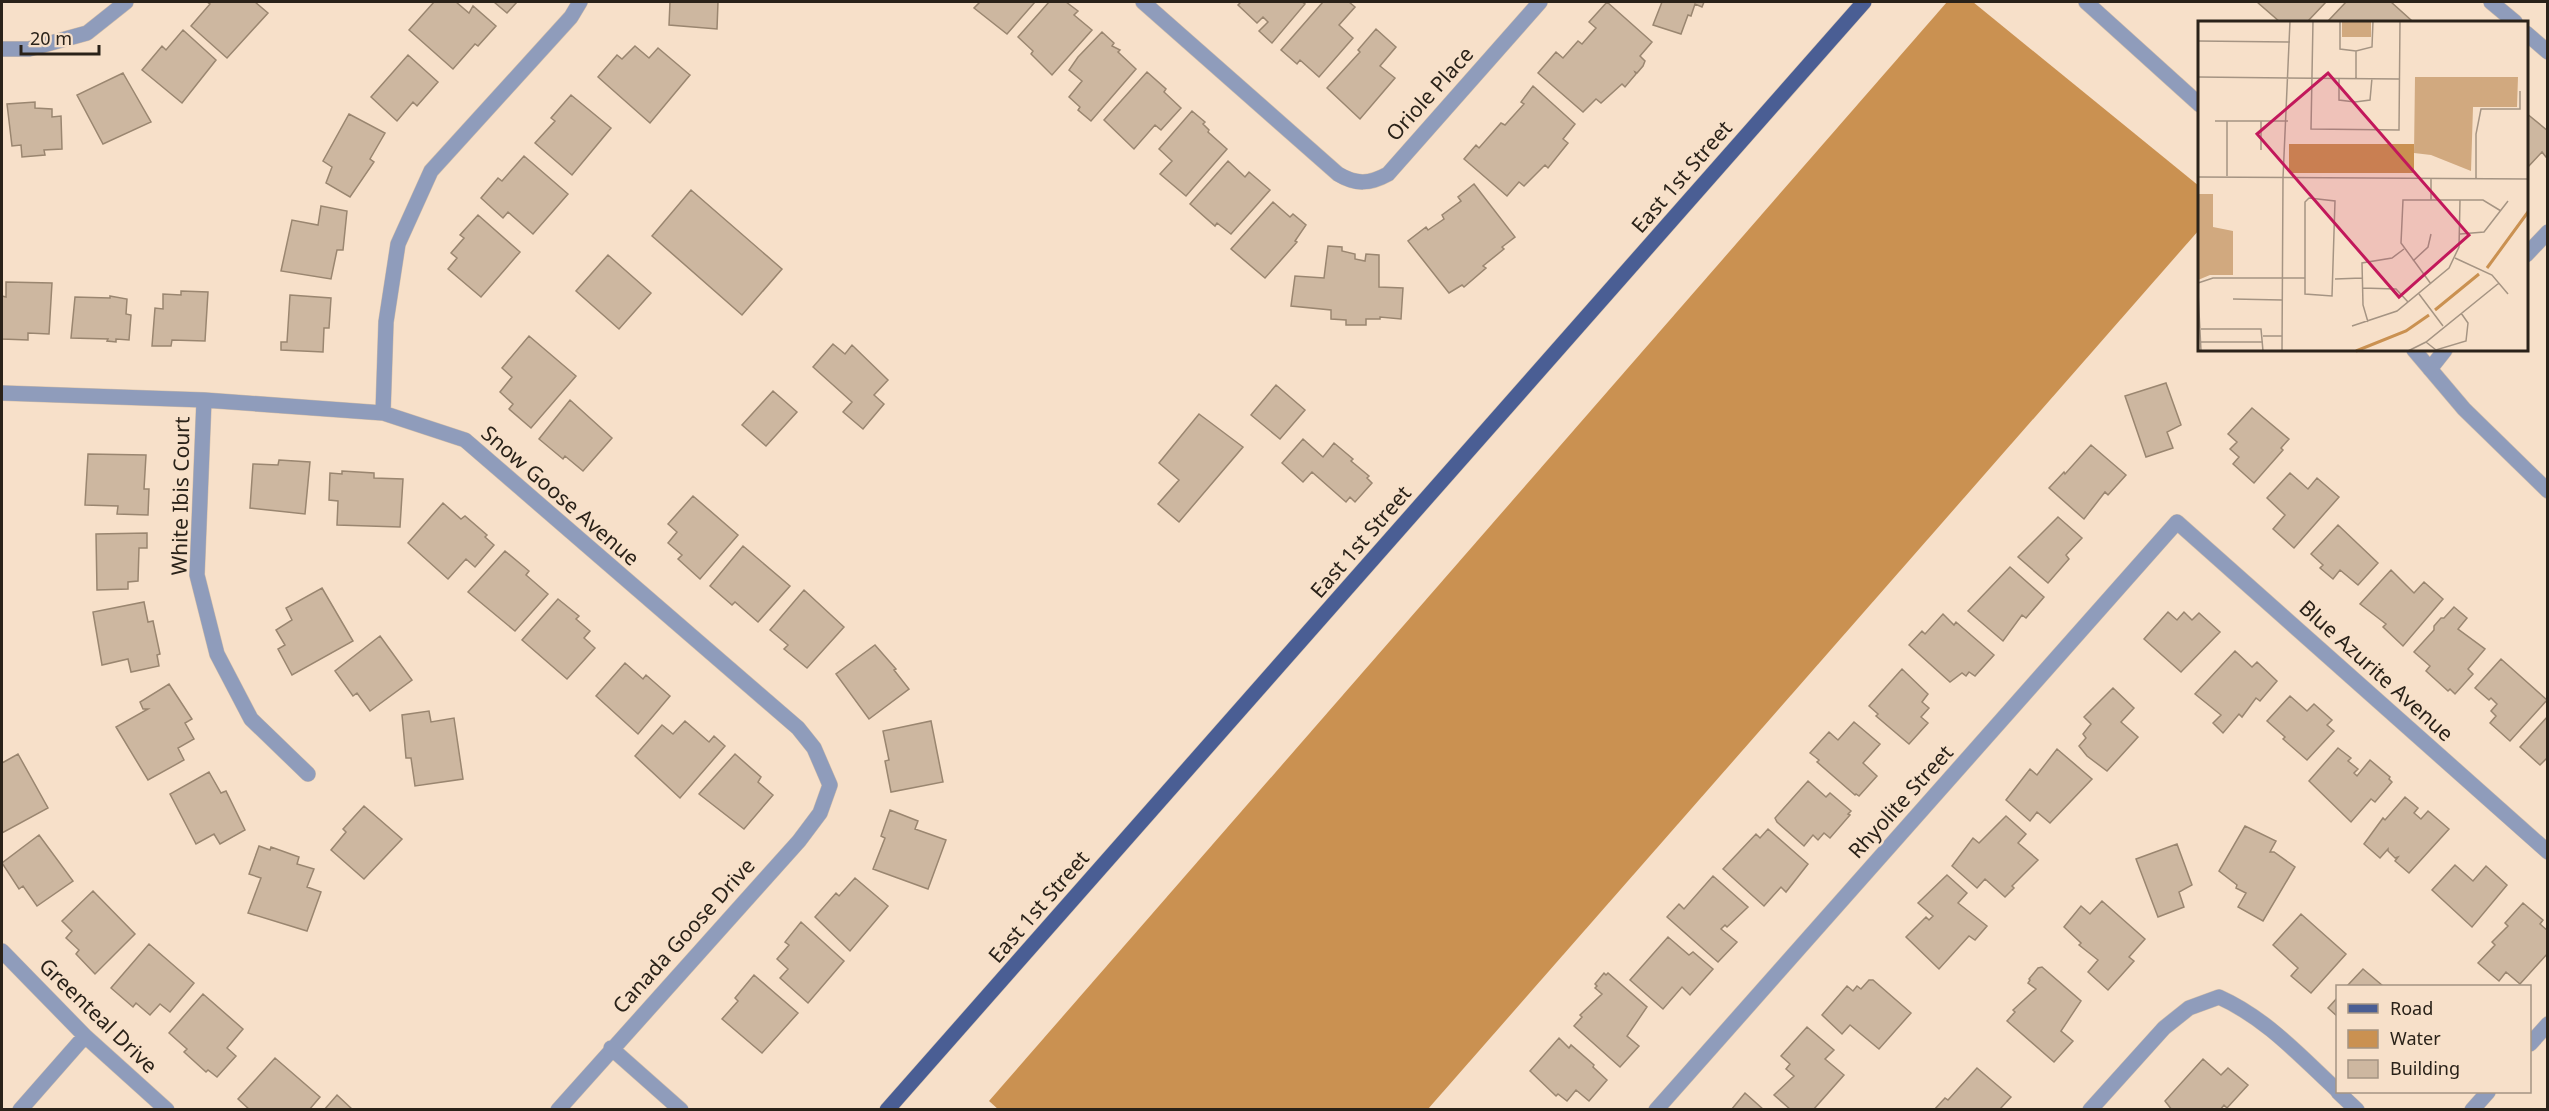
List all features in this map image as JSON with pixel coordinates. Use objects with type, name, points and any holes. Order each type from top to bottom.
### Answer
[{"type":"main road","name":"East 1st Street","points":[[888,1110],[1864,2]]},
{"type":"street","points":[[2,49],[29,50],[87,33],[126,2]]},
{"type":"street","points":[[383,413],[386,322],[398,244],[431,171],[571,17],[580,2]]},
{"type":"street","name":"Oriole Place","points":[[1143,2],[1338,174],[1361,183],[1375,181],[1388,174],[1540,2]]},
{"type":"street","points":[[2086,2],[2198,104]]},
{"type":"street","points":[[2491,2],[2514,21]]},
{"type":"street","points":[[2528,35],[2547,52]]},
{"type":"street","points":[[2528,253],[2547,232]]},
{"type":"street","points":[[2415,351],[2464,409],[2547,491]]},
{"type":"street","points":[[2430,369],[2444,351]]},
{"type":"street","name":"Snow Goose Avenue","points":[[2,393],[204,400],[383,413],[465,440],[798,728],[814,748],[830,785]]},
{"type":"street","name":"White Ibis Court","points":[[204,400],[197,575],[217,654],[251,719],[308,774]]},
{"type":"street","name":"Blue Azurite Avenue","points":[[2177,522],[2547,852]]},
{"type":"street","name":"Rhyolite Street","points":[[1656,1110],[2177,522]]},
{"type":"street","name":"Canada Goose Drive","points":[[558,1110],[611,1048],[799,841],[820,813],[830,785]]},
{"type":"street","name":"Greenteal Drive","points":[[2,951],[84,1036],[167,1110]]},
{"type":"street","points":[[2090,1110],[2164,1028],[2189,1008],[2219,997],[2242,1007],[2268,1026],[2336,1089]]},
{"type":"street","points":[[2531,1042],[2547,1024]]},
{"type":"street","points":[[20,1110],[84,1036]]},
{"type":"street","points":[[611,1048],[681,1110]]},
{"type":"street","points":[[2340,1093],[2357,1110]]},
{"type":"street","points":[[2472,1110],[2487,1093]]},
{"type":"water","points":[[1947,2],[1973,2],[2198,185],[2198,231],[1428,1109],[999,1110],[989,1101]]},
{"type":"building","points":[[207,2],[255,2],[268,13],[227,58],[191,26],[210,4]]},
{"type":"building","points":[[434,2],[456,2],[469,13],[473,6],[496,26],[478,46],[475,44],[453,69],[409,30]]},
{"type":"building","points":[[494,2],[517,2],[507,13]]},
{"type":"building","points":[[670,2],[718,2],[717,29],[669,25]]},
{"type":"building","points":[[980,2],[1035,2],[1007,34],[974,8]]},
{"type":"building","points":[[1049,2],[1066,2],[1078,11],[1074,15],[1092,30],[1052,75],[1031,54],[1033,51],[1018,37]]},
{"type":"building","points":[[1241,2],[1302,2],[1305,4],[1272,43],[1259,31],[1268,22],[1263,17],[1257,23],[1238,5]]},
{"type":"building","points":[[1323,2],[1349,2],[1355,7],[1339,25],[1353,38],[1319,77],[1300,60],[1297,64],[1281,50]]},
{"type":"building","points":[[1607,2],[1652,42],[1640,56],[1645,61],[1643,66],[1637,73],[1635,72],[1636,74],[1625,87],[1622,84],[1601,103],[1596,99],[1583,112],[1538,73],[1556,52],[1563,58],[1578,41],[1582,44],[1596,28],[1589,22]]},
{"type":"building","points":[[1662,2],[1704,2],[1702,7],[1695,4],[1681,34],[1653,25]]},
{"type":"building","points":[[2257,2],[2326,2],[2308,21],[2279,21]]},
{"type":"building","points":[[2346,2],[2391,2],[2411,20],[2410,21],[2328,21]]},
{"type":"building","points":[[1376,29],[1396,47],[1380,66],[1395,78],[1360,119],[1327,88],[1360,52],[1358,50]]},
{"type":"building","points":[[183,30],[216,60],[182,103],[142,70],[162,46],[166,50]]},
{"type":"building","points":[[1102,32],[1114,43],[1112,46],[1120,50],[1118,52],[1136,69],[1091,121],[1078,110],[1080,107],[1069,97],[1082,81],[1069,70]]},
{"type":"building","points":[[635,46],[649,58],[658,48],[690,75],[650,123],[598,77],[617,55],[622,59]]},
{"type":"building","points":[[408,55],[438,82],[417,106],[413,102],[397,121],[371,97]]},
{"type":"building","points":[[1147,72],[1166,89],[1164,92],[1181,108],[1161,130],[1155,125],[1134,149],[1104,120]]},
{"type":"building","points":[[123,73],[151,122],[103,144],[77,95]]},
{"type":"building","points":[[1533,86],[1575,124],[1563,139],[1568,143],[1548,168],[1545,165],[1524,186],[1519,182],[1507,196],[1464,159],[1476,145],[1479,148],[1501,123],[1505,125],[1524,104],[1521,102]]},
{"type":"building","points":[[571,95],[611,128],[572,175],[535,143],[555,121],[551,118]]},
{"type":"building","points":[[35,102],[35,108],[52,109],[52,117],[61,116],[62,149],[44,150],[45,155],[22,157],[21,145],[12,146],[7,104]]},
{"type":"building","points":[[1192,111],[1205,122],[1203,124],[1209,130],[1208,132],[1227,149],[1186,196],[1160,174],[1172,161],[1159,149]]},
{"type":"building","points":[[349,114],[385,133],[370,159],[374,162],[350,197],[326,183],[332,167],[323,161]]},
{"type":"building","points":[[2528,115],[2548,131],[2548,156],[2546,157],[2542,152],[2528,167]]},
{"type":"building","points":[[524,156],[568,194],[533,234],[508,212],[503,218],[481,198],[498,178],[502,181]]},
{"type":"building","points":[[1228,161],[1245,177],[1249,172],[1270,190],[1231,234],[1217,223],[1215,226],[1190,204]]},
{"type":"building","points":[[1474,184],[1515,237],[1502,247],[1504,249],[1483,266],[1486,268],[1464,287],[1462,285],[1449,293],[1408,241],[1426,227],[1428,230],[1444,219],[1442,215],[1461,201],[1458,197]]},
{"type":"building","points":[[691,190],[782,269],[742,315],[652,236]]},
{"type":"building","points":[[1273,202],[1290,217],[1293,214],[1306,225],[1295,241],[1297,242],[1265,278],[1231,249]]},
{"type":"building","points":[[321,206],[347,211],[343,250],[337,250],[331,279],[281,271],[292,220],[318,225]]},
{"type":"building","points":[[478,215],[520,252],[481,297],[448,269],[457,258],[451,253],[464,238],[460,235]]},
{"type":"building","points":[[1328,246],[1342,247],[1342,251],[1355,254],[1355,259],[1365,261],[1366,254],[1379,255],[1379,287],[1403,288],[1401,319],[1380,317],[1380,319],[1366,319],[1366,325],[1346,325],[1346,320],[1331,319],[1331,310],[1291,306],[1295,276],[1324,278]]},
{"type":"building","points":[[608,255],[651,293],[619,329],[576,291]]},
{"type":"building","points":[[6,282],[52,283],[49,334],[28,333],[28,340],[2,339],[2,296],[6,297]]},
{"type":"building","points":[[181,291],[208,292],[205,341],[172,340],[171,346],[152,346],[155,308],[163,309],[163,294],[181,295]]},
{"type":"building","points":[[290,295],[331,298],[329,328],[324,328],[323,352],[281,350],[281,342],[287,342]]},
{"type":"building","points":[[110,296],[127,299],[126,314],[131,315],[129,340],[116,339],[116,342],[107,341],[108,339],[71,338],[75,297],[110,298]]},
{"type":"building","points":[[529,336],[576,376],[531,428],[509,409],[513,404],[500,392],[512,377],[502,368]]},
{"type":"building","points":[[833,344],[845,354],[852,345],[888,380],[874,395],[884,404],[863,429],[843,412],[852,402],[813,367]]},
{"type":"building","points":[[2166,383],[2181,425],[2167,432],[2173,448],[2146,457],[2125,396]]},
{"type":"building","points":[[1276,385],[1305,410],[1280,439],[1251,415]]},
{"type":"building","points":[[773,391],[797,412],[766,446],[742,425]]},
{"type":"building","points":[[570,400],[612,438],[583,471],[565,456],[563,459],[539,439]]},
{"type":"building","points":[[2252,408],[2289,439],[2281,448],[2283,450],[2254,483],[2233,464],[2239,457],[2230,449],[2237,442],[2228,434]]},
{"type":"building","points":[[1199,414],[1243,447],[1179,522],[1158,504],[1179,480],[1159,463]]},
{"type":"building","points":[[1303,439],[1323,457],[1334,443],[1353,459],[1351,461],[1369,476],[1367,478],[1372,483],[1355,502],[1350,497],[1346,502],[1312,472],[1303,482],[1282,463]]},
{"type":"building","points":[[2091,445],[2126,475],[2108,495],[2105,492],[2084,519],[2049,488]]},
{"type":"building","points":[[88,454],[146,455],[144,489],[149,489],[148,515],[117,514],[118,506],[85,505]]},
{"type":"building","points":[[279,460],[310,462],[305,514],[250,508],[253,464],[278,465]]},
{"type":"building","points":[[342,471],[374,473],[374,478],[403,479],[400,527],[337,525],[338,501],[329,500],[330,473],[342,474]]},
{"type":"building","points":[[2290,473],[2308,489],[2317,478],[2339,497],[2294,548],[2273,529],[2285,515],[2267,498]]},
{"type":"building","points":[[693,496],[738,535],[700,579],[678,559],[682,555],[668,543],[677,532],[668,524]]},
{"type":"building","points":[[443,503],[461,519],[465,516],[487,535],[485,537],[494,545],[475,567],[466,559],[448,579],[408,543]]},
{"type":"building","points":[[2058,517],[2082,538],[2066,555],[2069,559],[2048,583],[2018,557]]},
{"type":"building","points":[[2338,525],[2378,563],[2358,585],[2340,570],[2333,579],[2320,568],[2323,565],[2311,554]]},
{"type":"building","points":[[147,533],[147,548],[139,548],[138,581],[128,582],[128,589],[97,590],[96,534]]},
{"type":"building","points":[[743,546],[790,586],[758,622],[735,602],[732,605],[710,586]]},
{"type":"building","points":[[505,551],[529,571],[526,575],[548,594],[515,631],[468,592]]},
{"type":"building","points":[[2010,567],[2044,597],[2026,618],[2022,615],[2003,641],[1968,611]]},
{"type":"building","points":[[2391,570],[2414,593],[2424,582],[2443,599],[2403,646],[2383,627],[2386,624],[2360,604]]},
{"type":"building","points":[[322,588],[353,641],[292,675],[278,649],[285,645],[276,630],[292,620],[286,608]]},
{"type":"building","points":[[804,590],[844,627],[807,668],[784,649],[788,645],[770,630]]},
{"type":"building","points":[[558,599],[579,616],[576,619],[590,631],[584,638],[595,648],[567,679],[522,640]]},
{"type":"building","points":[[144,602],[148,622],[153,621],[160,654],[157,655],[159,666],[131,672],[128,659],[102,665],[93,612]]},
{"type":"building","points":[[2454,607],[2467,618],[2458,629],[2485,649],[2468,669],[2473,674],[2455,694],[2450,689],[2448,691],[2426,671],[2430,666],[2414,652],[2434,630],[2434,626],[2441,618],[2444,618]]},
{"type":"building","points":[[2168,612],[2177,620],[2184,612],[2192,620],[2199,613],[2220,632],[2181,672],[2144,639]]},
{"type":"building","points":[[1943,614],[1954,625],[1956,622],[1994,655],[1975,676],[1969,672],[1966,676],[1962,673],[1950,682],[1909,645],[1922,631],[1925,634]]},
{"type":"building","points":[[380,636],[412,680],[370,711],[357,693],[353,696],[335,671]]},
{"type":"building","points":[[875,645],[896,669],[894,670],[909,689],[869,719],[836,674]]},
{"type":"building","points":[[2235,651],[2252,667],[2257,662],[2277,681],[2260,701],[2256,698],[2242,717],[2239,714],[2223,733],[2213,723],[2221,715],[2195,694]]},
{"type":"building","points":[[2501,659],[2547,700],[2510,741],[2490,723],[2496,716],[2491,711],[2497,704],[2475,688]]},
{"type":"building","points":[[625,663],[643,679],[646,675],[670,696],[638,734],[596,696]]},
{"type":"building","points":[[1902,669],[1928,694],[1922,702],[1929,708],[1921,717],[1928,723],[1909,744],[1876,716],[1878,714],[1869,706]]},
{"type":"building","points":[[169,684],[192,719],[185,723],[194,739],[178,748],[184,760],[148,780],[116,727],[148,709],[143,709],[140,702]]},
{"type":"building","points":[[2113,688],[2134,708],[2121,722],[2138,737],[2107,771],[2087,756],[2079,746],[2086,738],[2083,734],[2091,724],[2084,717]]},
{"type":"building","points":[[2290,696],[2307,711],[2314,704],[2332,720],[2327,725],[2334,731],[2307,760],[2267,721]]},
{"type":"building","points":[[429,711],[431,722],[454,718],[463,779],[415,786],[411,758],[406,758],[402,715]]},
{"type":"building","points":[[2548,716],[2548,757],[2540,765],[2520,747]]},
{"type":"building","points":[[685,721],[709,742],[714,736],[725,746],[680,798],[635,756],[662,725],[673,734]]},
{"type":"building","points":[[931,721],[943,782],[891,792],[885,761],[889,760],[883,731]]},
{"type":"building","points":[[1854,722],[1880,744],[1863,763],[1877,776],[1859,796],[1817,762],[1819,760],[1810,753],[1829,732],[1838,740]]},
{"type":"building","points":[[2338,748],[2351,758],[2348,761],[2358,769],[2354,773],[2357,776],[2370,760],[2390,777],[2392,782],[2375,802],[2371,799],[2351,822],[2309,781]]},
{"type":"building","points":[[2057,749],[2092,779],[2050,823],[2037,812],[2030,821],[2006,800],[2030,769],[2037,775]]},
{"type":"building","points":[[18,754],[48,808],[2,833],[2,763]]},
{"type":"building","points":[[735,754],[761,777],[758,782],[773,795],[744,829],[699,794]]},
{"type":"building","points":[[209,772],[221,793],[226,791],[245,830],[220,844],[214,834],[196,844],[170,794]]},
{"type":"building","points":[[1808,781],[1826,797],[1830,793],[1851,811],[1830,838],[1824,833],[1818,840],[1813,835],[1804,846],[1775,818]]},
{"type":"building","points":[[2405,797],[2418,808],[2414,813],[2421,819],[2428,811],[2449,829],[2409,873],[2395,861],[2398,857],[2395,858],[2388,849],[2380,858],[2364,844],[2383,818],[2385,820]]},
{"type":"building","points":[[364,806],[402,839],[364,879],[331,850],[346,832],[343,829]]},
{"type":"building","points":[[890,810],[918,821],[915,829],[946,840],[928,889],[873,869],[885,838],[881,836]]},
{"type":"building","points":[[2006,816],[2026,834],[2018,843],[2038,860],[2012,886],[2014,888],[2005,897],[1985,879],[1977,888],[1952,866],[1973,838],[1979,843]]},
{"type":"building","points":[[2245,826],[2276,841],[2270,852],[2274,852],[2295,867],[2263,921],[2238,907],[2246,893],[2236,888],[2237,885],[2219,871]]},
{"type":"building","points":[[1768,829],[1808,864],[1786,892],[1781,887],[1764,906],[1723,869],[1756,834],[1760,838]]},
{"type":"building","points":[[39,835],[73,881],[37,906],[23,886],[19,889],[2,863]]},
{"type":"building","points":[[2177,844],[2192,885],[2179,892],[2184,907],[2158,917],[2136,859]]},
{"type":"building","points":[[259,846],[270,850],[271,847],[299,857],[297,864],[314,869],[307,887],[321,892],[307,931],[248,913],[261,878],[249,874]]},
{"type":"building","points":[[2455,865],[2473,881],[2486,866],[2507,885],[2472,927],[2432,890]]},
{"type":"building","points":[[1947,875],[1967,893],[1958,903],[1987,926],[1975,940],[1969,936],[1939,969],[1906,937],[1926,917],[1929,920],[1933,916],[1918,903]]},
{"type":"building","points":[[1713,876],[1748,907],[1727,927],[1725,925],[1721,929],[1737,942],[1718,962],[1667,917],[1679,904],[1684,909]]},
{"type":"building","points":[[855,878],[888,906],[850,951],[815,917],[836,893],[839,896]]},
{"type":"building","points":[[93,891],[135,934],[95,974],[76,954],[79,950],[66,938],[72,931],[62,921]]},
{"type":"building","points":[[2102,901],[2145,939],[2129,957],[2134,961],[2108,990],[2088,972],[2098,960],[2079,945],[2081,943],[2064,927],[2081,906],[2090,914]]},
{"type":"building","points":[[2523,903],[2543,920],[2540,924],[2548,931],[2548,953],[2520,984],[2506,972],[2499,981],[2478,963],[2495,945],[2492,942],[2508,926],[2505,923]]},
{"type":"building","points":[[2301,914],[2346,954],[2311,993],[2291,976],[2298,968],[2273,945]]},
{"type":"building","points":[[801,922],[844,961],[808,1003],[780,978],[788,969],[777,959],[789,945],[785,942]]},
{"type":"building","points":[[1668,937],[1689,955],[1693,952],[1713,969],[1690,995],[1682,987],[1663,1009],[1630,980]]},
{"type":"building","points":[[149,944],[194,983],[170,1012],[160,1004],[150,1015],[136,1003],[133,1007],[111,988]]},
{"type":"building","points":[[2042,967],[2081,1001],[2061,1031],[2073,1041],[2054,1062],[2007,1021],[2015,1012],[2013,1010],[2036,989],[2028,983],[2029,979],[2038,968]]},
{"type":"building","points":[[2363,969],[2382,985],[2348,985]]},
{"type":"building","points":[[1604,973],[1606,975],[1608,973],[1647,1007],[1627,1036],[1639,1046],[1620,1067],[1574,1026],[1582,1017],[1580,1015],[1602,994],[1595,988],[1597,986],[1595,984]]},
{"type":"building","points":[[754,975],[798,1013],[762,1053],[722,1019],[738,1001],[735,998]]},
{"type":"building","points":[[1869,980],[1873,980],[1911,1013],[1879,1049],[1850,1025],[1842,1034],[1822,1015],[1847,986],[1853,991],[1857,986],[1861,989]]},
{"type":"building","points":[[203,994],[243,1029],[227,1048],[236,1056],[217,1077],[208,1070],[206,1072],[184,1052],[187,1049],[169,1033]]},
{"type":"building","points":[[2336,999],[2336,1015],[2328,1008]]},
{"type":"building","points":[[1807,1027],[1834,1050],[1825,1059],[1844,1075],[1813,1110],[1791,1110],[1774,1095],[1794,1076],[1786,1069],[1790,1064],[1781,1056]]},
{"type":"building","points":[[1559,1038],[1569,1048],[1571,1045],[1594,1065],[1593,1067],[1607,1080],[1589,1101],[1576,1090],[1567,1101],[1558,1094],[1556,1096],[1530,1071]]},
{"type":"building","points":[[275,1058],[320,1097],[309,1110],[250,1110],[238,1099]]},
{"type":"building","points":[[2203,1059],[2221,1075],[2228,1068],[2248,1085],[2227,1108],[2224,1105],[2220,1110],[2172,1110],[2165,1101]]},
{"type":"building","points":[[1977,1068],[2011,1097],[2000,1109],[1934,1110],[1945,1098],[1948,1100]]},
{"type":"building","points":[[1745,1093],[1764,1110],[1731,1110]]},
{"type":"building","points":[[337,1095],[353,1110],[324,1110]]}]
